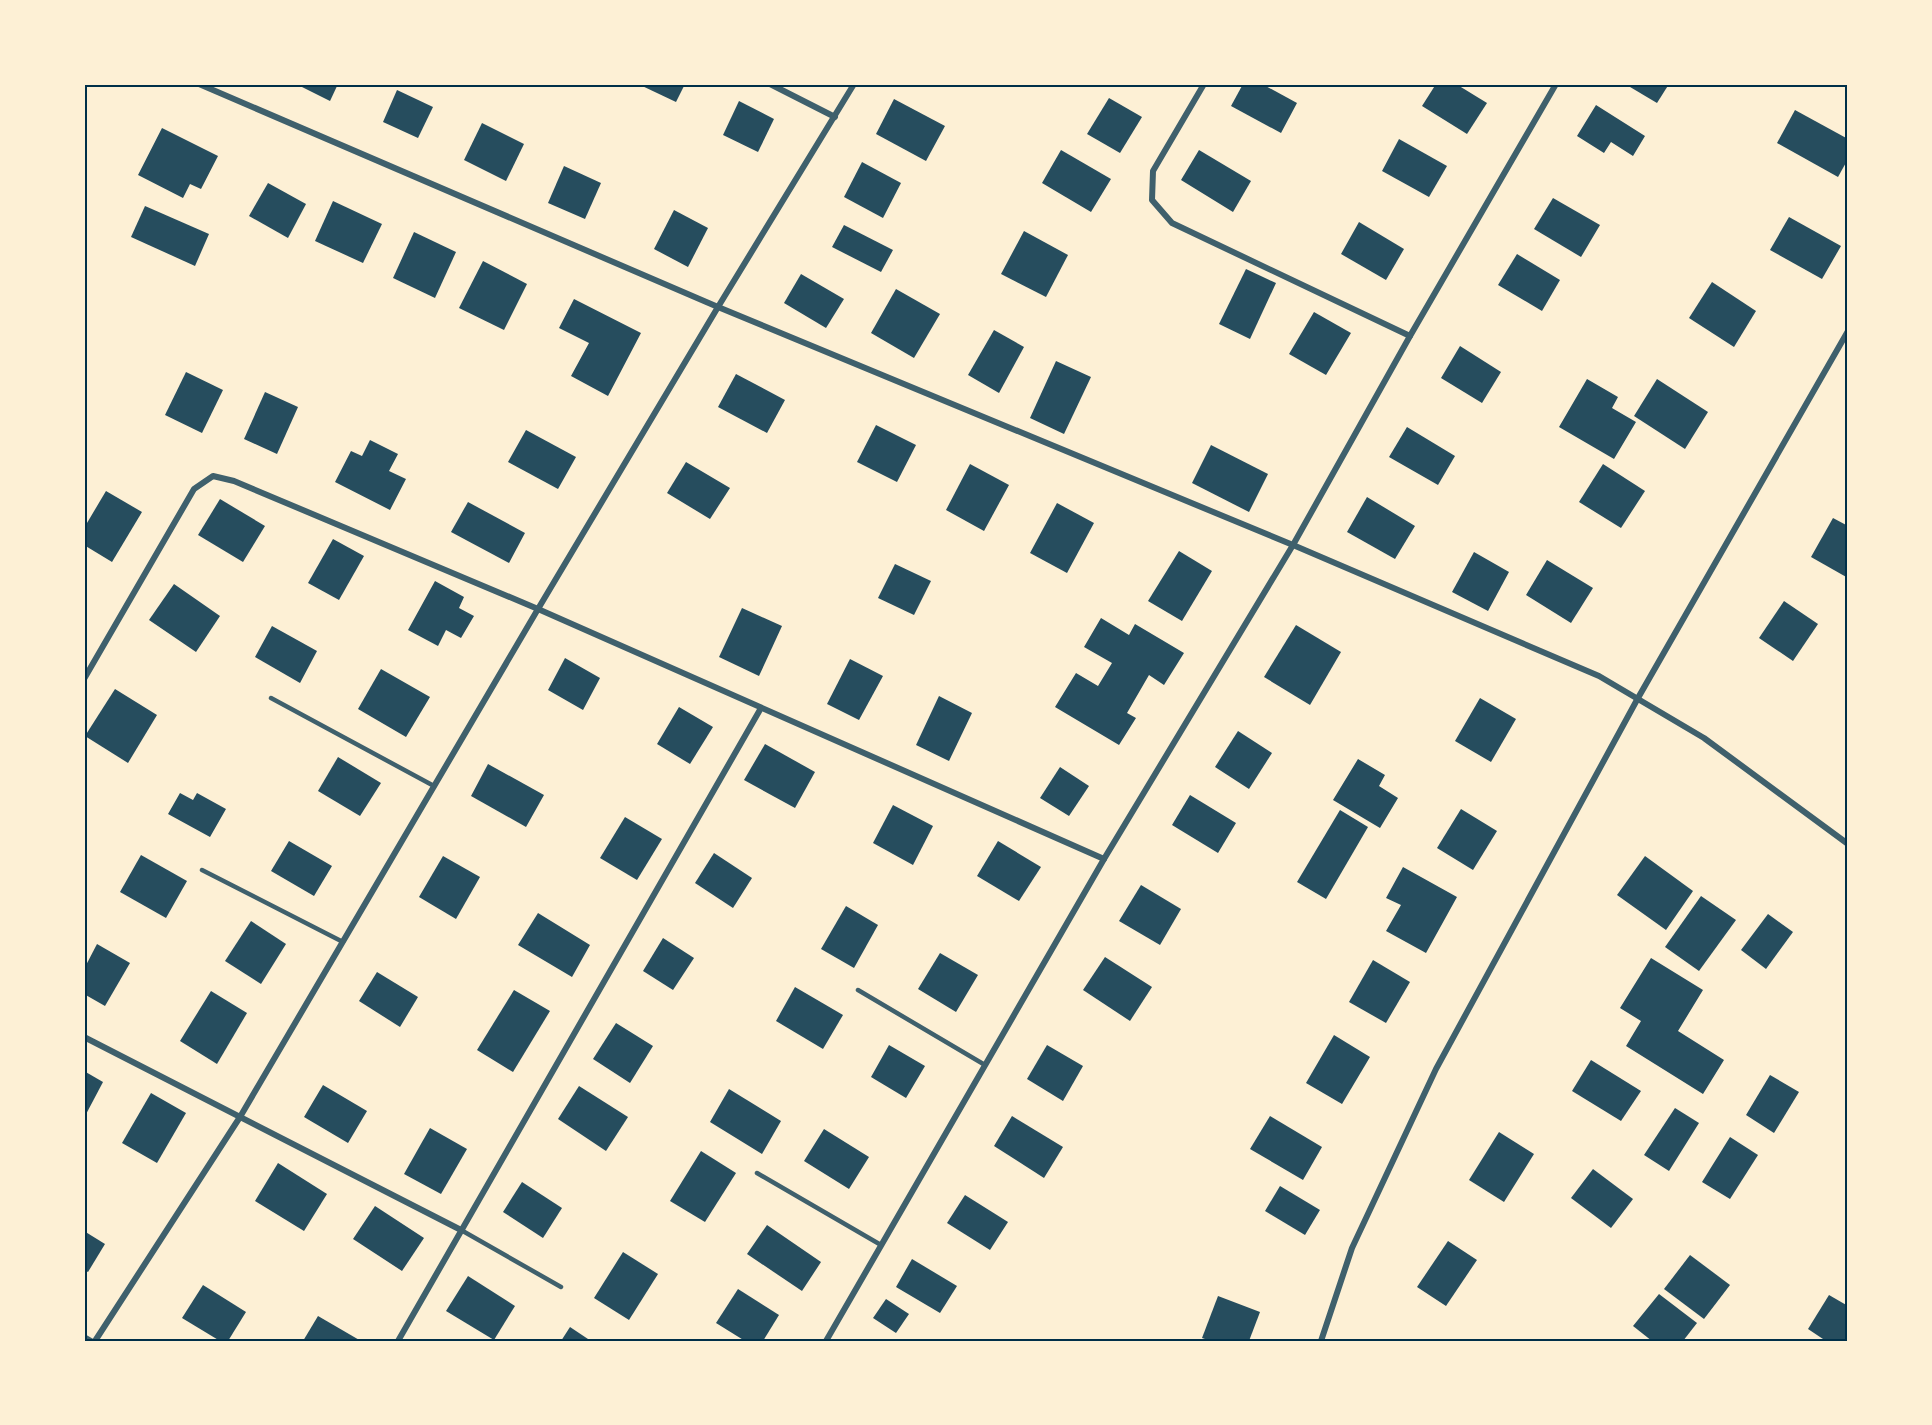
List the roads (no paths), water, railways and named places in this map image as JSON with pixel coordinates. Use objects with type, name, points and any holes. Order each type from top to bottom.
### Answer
[{"type":"street","points":[[199,84],[718,307],[1293,545],[1599,676],[1704,738],[1848,844]]},
{"type":"street","points":[[770,84],[835,117]]},
{"type":"street","points":[[84,1337],[93,1341],[240,1117],[538,609],[854,84]]},
{"type":"street","points":[[1204,84],[1153,171],[1152,200],[1172,223],[1410,336]]},
{"type":"street","points":[[826,1341],[1104,859],[1293,545],[1410,336],[1556,84]]},
{"type":"street","points":[[1320,1341],[1352,1248],[1436,1069],[1638,698],[1848,331]]},
{"type":"street","points":[[84,679],[194,489],[213,476],[234,481],[538,609],[1104,859]]},
{"type":"street","points":[[398,1341],[761,708]]},
{"type":"street","points":[[84,1037],[461,1230]]},
{"type":"lane","points":[[271,698],[434,786]]},
{"type":"lane","points":[[202,870],[343,942]]},
{"type":"lane","points":[[858,990],[986,1065]]},
{"type":"lane","points":[[757,1173],[881,1245]]},
{"type":"lane","points":[[461,1230],[561,1287]]}]
